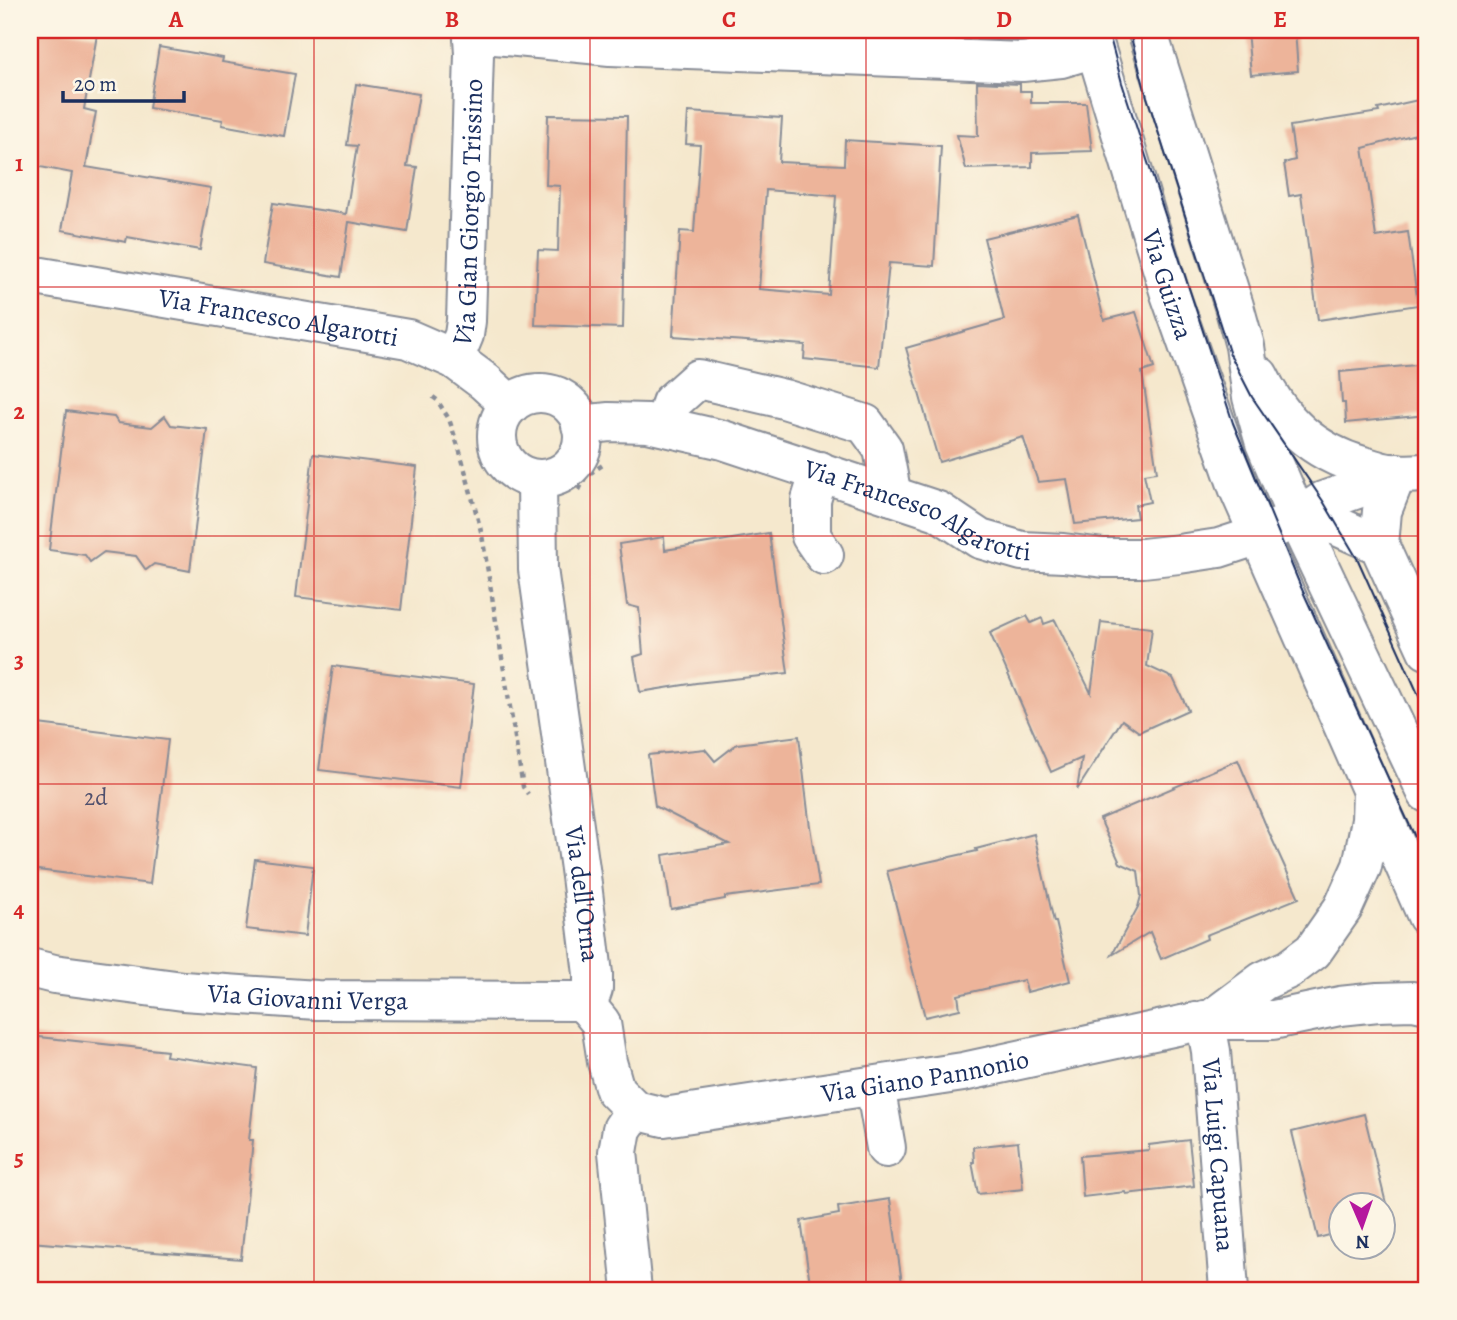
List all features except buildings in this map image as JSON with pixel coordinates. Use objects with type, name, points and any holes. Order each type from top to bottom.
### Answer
[{"type":"street","name":"Via Guizza","points":[[1147,30],[1234,306],[1245,346],[1252,397],[1265,443],[1427,793]]},
{"type":"street","points":[[466,33],[610,46],[1005,62],[1060,58],[1093,39]]},
{"type":"street","name":"Via Gian Giorgio Trissino","points":[[454,359],[464,335],[466,321],[474,54],[466,33]]},
{"type":"street","name":"Via Guizza","points":[[1093,39],[1170,294],[1238,487],[1427,916]]},
{"type":"street","name":"Via Francesco Algarotti","points":[[30,275],[408,339],[454,359],[510,405]]},
{"type":"street","points":[[1245,346],[1267,393],[1299,433],[1319,448],[1352,463],[1404,473]]},
{"type":"street","points":[[665,426],[671,403],[698,379],[784,398],[865,424],[883,449],[892,496]]},
{"type":"street","points":[[542,393],[559,398],[573,409],[581,425],[582,441],[578,456],[567,469],[553,477],[537,479],[521,475],[508,465],[499,450],[496,434],[500,418],[510,405],[525,395],[542,393]]},
{"type":"street","name":"Via Francesco Algarotti","points":[[581,425],[609,422],[648,423],[723,440],[938,511],[980,539],[1022,551],[1104,558],[1143,558],[1203,552],[1259,535]]},
{"type":"street","points":[[820,471],[811,500],[810,536],[824,555]]},
{"type":"street","points":[[1259,535],[1298,519],[1323,501],[1404,473]]},
{"type":"street","points":[[1404,473],[1382,511],[1379,545],[1427,650]]},
{"type":"street","name":"Via dell'Orna","points":[[537,479],[538,569],[593,974],[593,989],[587,1006]]},
{"type":"street","points":[[1298,519],[1337,526],[1379,545]]},
{"type":"street","name":"Via Giano Pannonio","points":[[1209,1019],[1263,981],[1289,969],[1313,951],[1343,908],[1362,866],[1371,820],[1372,790]]},
{"type":"street","points":[[1313,951],[1314,964],[1325,994],[1340,1006]]},
{"type":"street","name":"Via Giovanni Verga","points":[[30,968],[54,974],[183,991],[317,999],[578,1001],[587,1006]]},
{"type":"street","name":"Via Giano Pannonio","points":[[635,1110],[664,1117],[876,1086],[963,1072],[1209,1019],[1273,1020],[1340,1006],[1378,1002],[1413,1001],[1427,1004]]},
{"type":"street","points":[[587,1006],[601,1023],[607,1062],[615,1090],[635,1110],[622,1129],[618,1152],[632,1290]]},
{"type":"street","name":"Via Luigi Capuana","points":[[1209,1019],[1229,1290]]},
{"type":"street","points":[[876,1086],[886,1148]]},
{"type":"path","points":[[430,394],[449,419],[482,536],[523,787],[531,798]]},
{"type":"tram line","points":[[1108,30],[1122,83],[1233,423],[1300,585],[1427,863]]},
{"type":"tram line","points":[[1129,30],[1147,97],[1229,352],[1252,397],[1323,501],[1358,560],[1427,714]]}]
